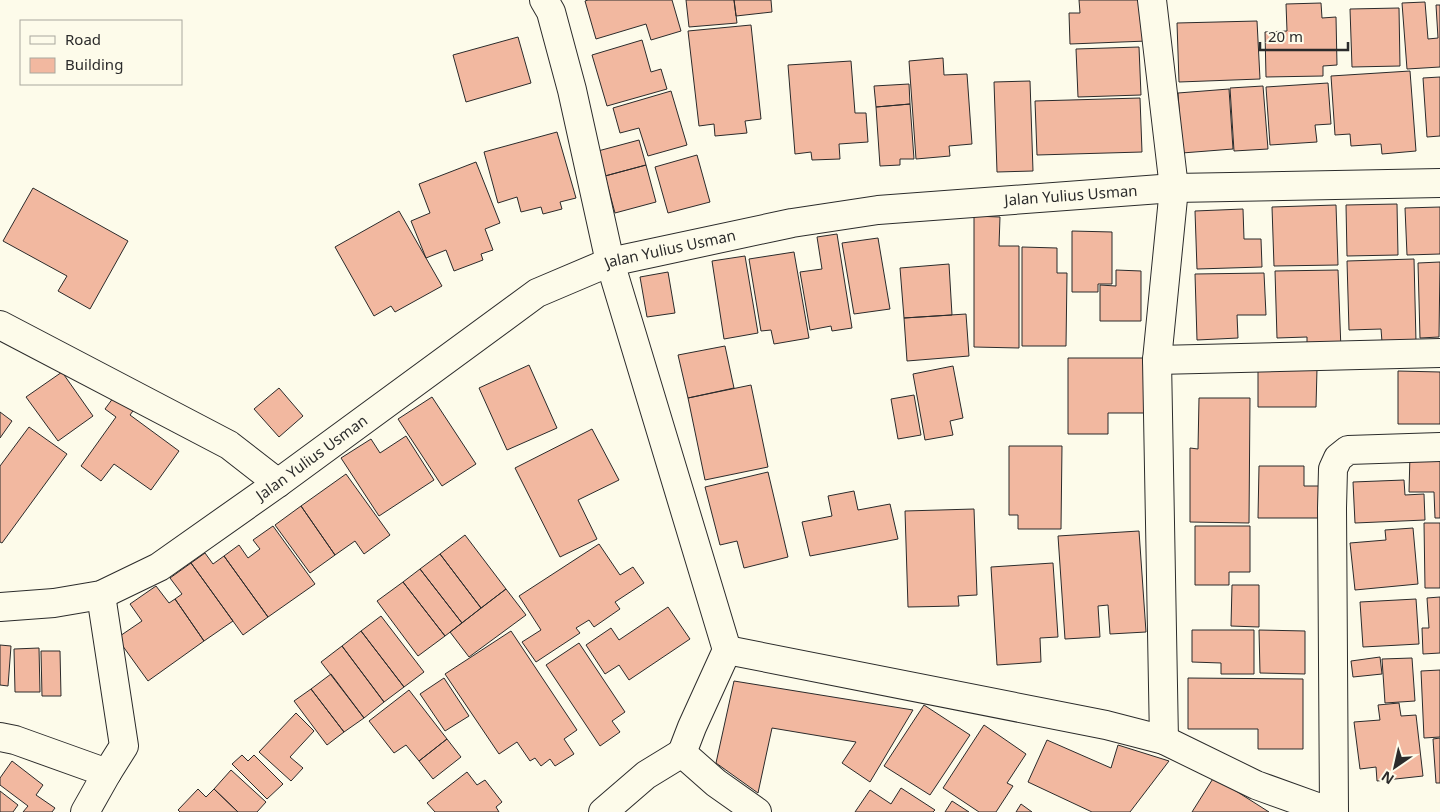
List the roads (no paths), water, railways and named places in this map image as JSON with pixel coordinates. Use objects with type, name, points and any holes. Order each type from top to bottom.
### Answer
[{"type":"street","points":[[544,0],[550,12],[572,90],[610,262],[727,650],[682,752],[646,775],[603,812]]},
{"type":"street","points":[[1152,0],[1174,188],[1157,360],[1164,740]]},
{"type":"street","name":"Jalan Yulius Usman","points":[[0,607],[54,603],[101,595],[158,567],[278,483],[537,293],[610,262],[792,223],[878,210],[1174,188],[1440,183]]},
{"type":"street","points":[[0,325],[230,446],[278,483]]},
{"type":"street","points":[[1157,360],[1440,353]]},
{"type":"street","points":[[727,650],[1106,725],[1164,740],[1256,785],[1332,812],[1333,469],[1338,458],[1348,450],[1440,447]]},
{"type":"street","points":[[84,812],[124,746],[101,595]]},
{"type":"street","points":[[0,737],[15,740],[108,774]]},
{"type":"street","points":[[682,752],[716,783],[757,812]]}]
